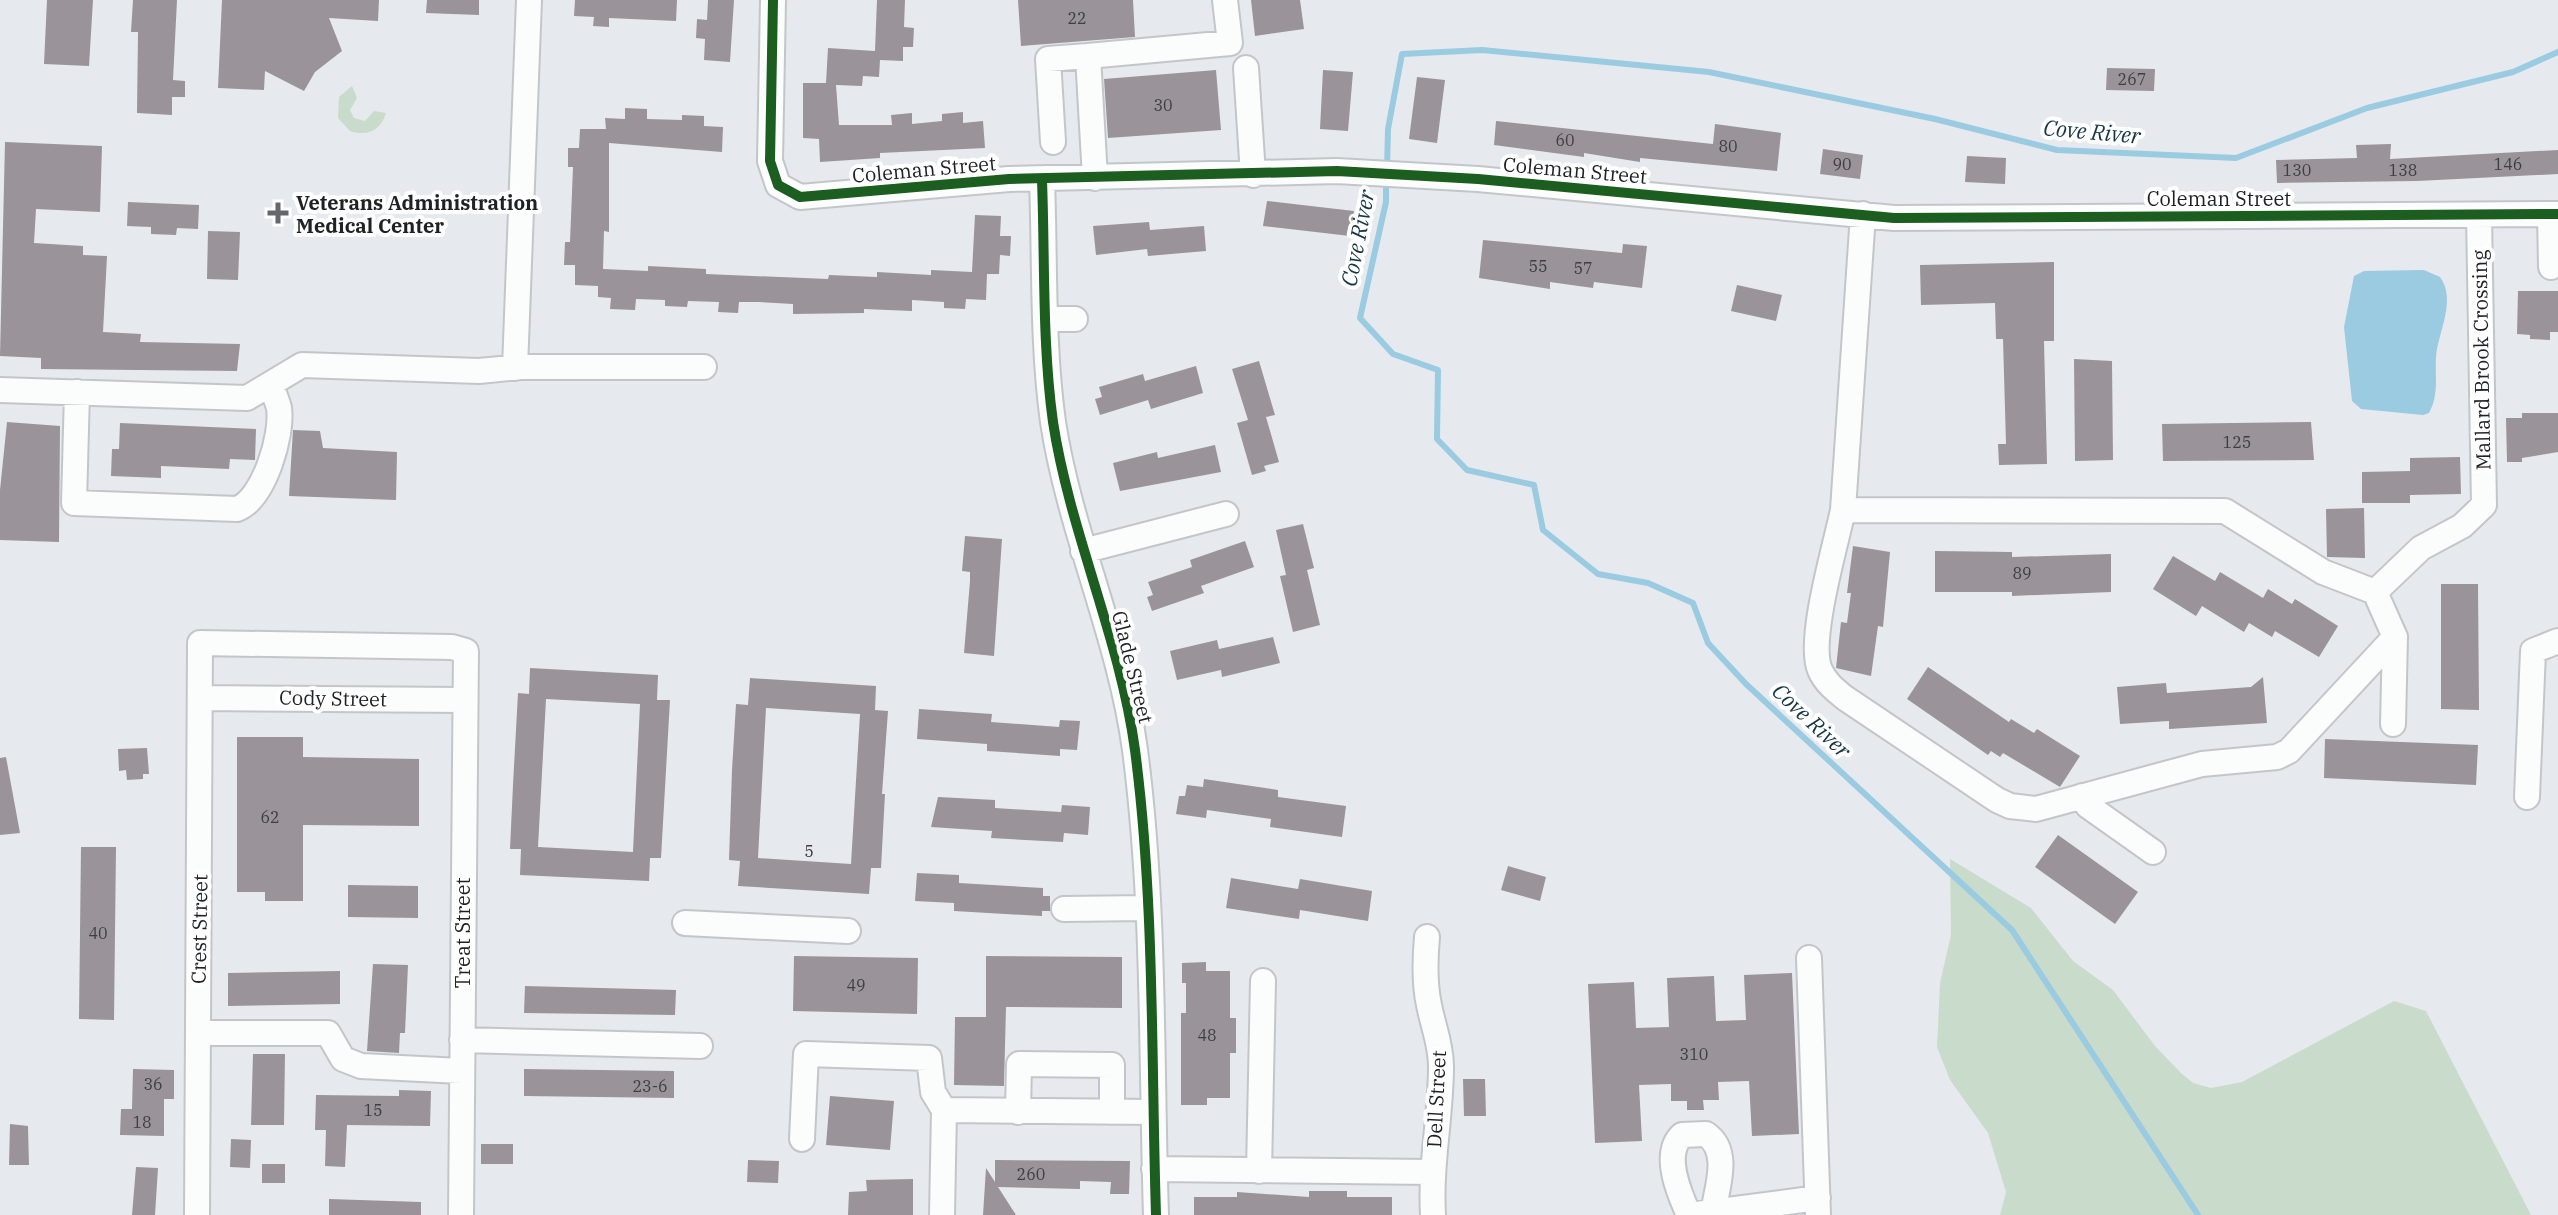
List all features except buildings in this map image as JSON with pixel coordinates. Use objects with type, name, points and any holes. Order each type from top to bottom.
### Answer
[{"type":"street","points":[[515,368],[529,0]]},
{"type":"street","name":"Coleman Street","points":[[773,0],[770,161],[778,185],[788,192],[813,198],[1009,179],[1386,174],[1903,218],[2554,214]]},
{"type":"street","points":[[1053,142],[1048,59],[1230,43],[1225,0]]},
{"type":"street","points":[[1088,56],[1095,178]]},
{"type":"street","points":[[1246,68],[1253,175]]},
{"type":"street","name":"Glade Street","points":[[1042,180],[1053,422],[1083,551],[1118,670],[1135,751],[1146,908],[1156,1215]]},
{"type":"street","points":[[1863,214],[1843,510],[1817,636],[1816,655],[1828,684],[2010,806],[2036,809],[2202,764],[2277,757],[2289,751],[2395,637]]},
{"type":"street","points":[[2551,267],[2554,214]]},
{"type":"street","name":"Mallard Brook Crossing","points":[[2375,592],[2421,548],[2462,526],[2484,505],[2479,215]]},
{"type":"street","points":[[1047,319],[1075,319]]},
{"type":"street","points":[[0,390],[247,398],[289,369],[304,365],[475,371],[704,367]]},
{"type":"street","points":[[77,392],[74,503],[237,509],[256,496],[269,467],[279,411],[271,384]]},
{"type":"street","points":[[1843,510],[2225,511],[2323,572],[2375,592],[2395,637],[2393,724]]},
{"type":"street","points":[[1083,551],[1226,514]]},
{"type":"street","points":[[2527,797],[2533,651],[2558,641]]},
{"type":"street","name":"Crest Street","points":[[197,1215],[200,643],[452,647],[466,651]]},
{"type":"street","name":"Treat Street","points":[[461,1215],[466,651]]},
{"type":"street","name":"Cody Street","points":[[201,698],[464,700]]},
{"type":"street","points":[[2082,796],[2088,806],[2153,852]]},
{"type":"street","points":[[1064,909],[1146,908]]},
{"type":"street","points":[[685,923],[848,931]]},
{"type":"street","name":"Dell Street","points":[[1427,937],[1425,964],[1429,1006],[1439,1038],[1441,1066],[1430,1172],[1433,1215]]},
{"type":"street","points":[[1703,1214],[1818,1206],[1809,958]]},
{"type":"street","points":[[1259,1171],[1263,981]]},
{"type":"street","points":[[198,1033],[328,1033],[343,1059],[361,1066],[461,1071]]},
{"type":"street","points":[[462,1040],[700,1046]]},
{"type":"street","points":[[802,1139],[806,1054],[929,1058],[933,1092],[944,1110],[942,1215]]},
{"type":"street","points":[[1018,1112],[1019,1064],[1112,1065],[1112,1112]]},
{"type":"street","points":[[944,1110],[1153,1112]]},
{"type":"street","points":[[1154,1169],[1430,1172]]},
{"type":"green space","points":[[352,86],[357,98],[350,110],[354,118],[365,121],[374,111],[386,113],[373,131],[350,131],[338,118],[339,97]]},
{"type":"green space","points":[[1950,859],[2031,908],[2073,961],[2113,990],[2155,1046],[2193,1083],[2211,1088],[2242,1082],[2394,1001],[2426,1011],[2531,1215],[2000,1215],[2006,1192],[1988,1133],[1950,1080],[1937,1047],[1940,983],[1951,935]]},
{"type":"water","points":[[2424,270],[2440,277],[2447,296],[2437,347],[2435,393],[2429,413],[2361,409],[2352,401],[2344,327],[2354,276],[2364,271]]},
{"type":"waterway","name":"Cove River","points":[[1387,169],[1388,129],[1402,54],[1482,50],[1709,72],[1935,119],[2057,150],[2236,158],[2367,108],[2513,72],[2558,52]]},
{"type":"waterway","name":"Cove River","points":[[1386,180],[1386,202],[1360,318],[1393,354],[1438,370],[1437,439],[1467,470],[1534,485],[1543,530],[1598,574],[1648,583],[1693,603],[1708,643],[1746,684],[2012,930],[2198,1215]]},
{"type":"cycle path","points":[[773,0],[770,161],[778,185],[800,197],[1009,179],[1337,171],[1478,179],[1894,218],[2558,214]]},
{"type":"cycle path","points":[[1042,180],[1045,332],[1053,422],[1071,504],[1118,667],[1135,750],[1149,924],[1156,1215]]},
{"type":"place","name":"Veterans Administration Medical Center","points":[[278,213]]}]
